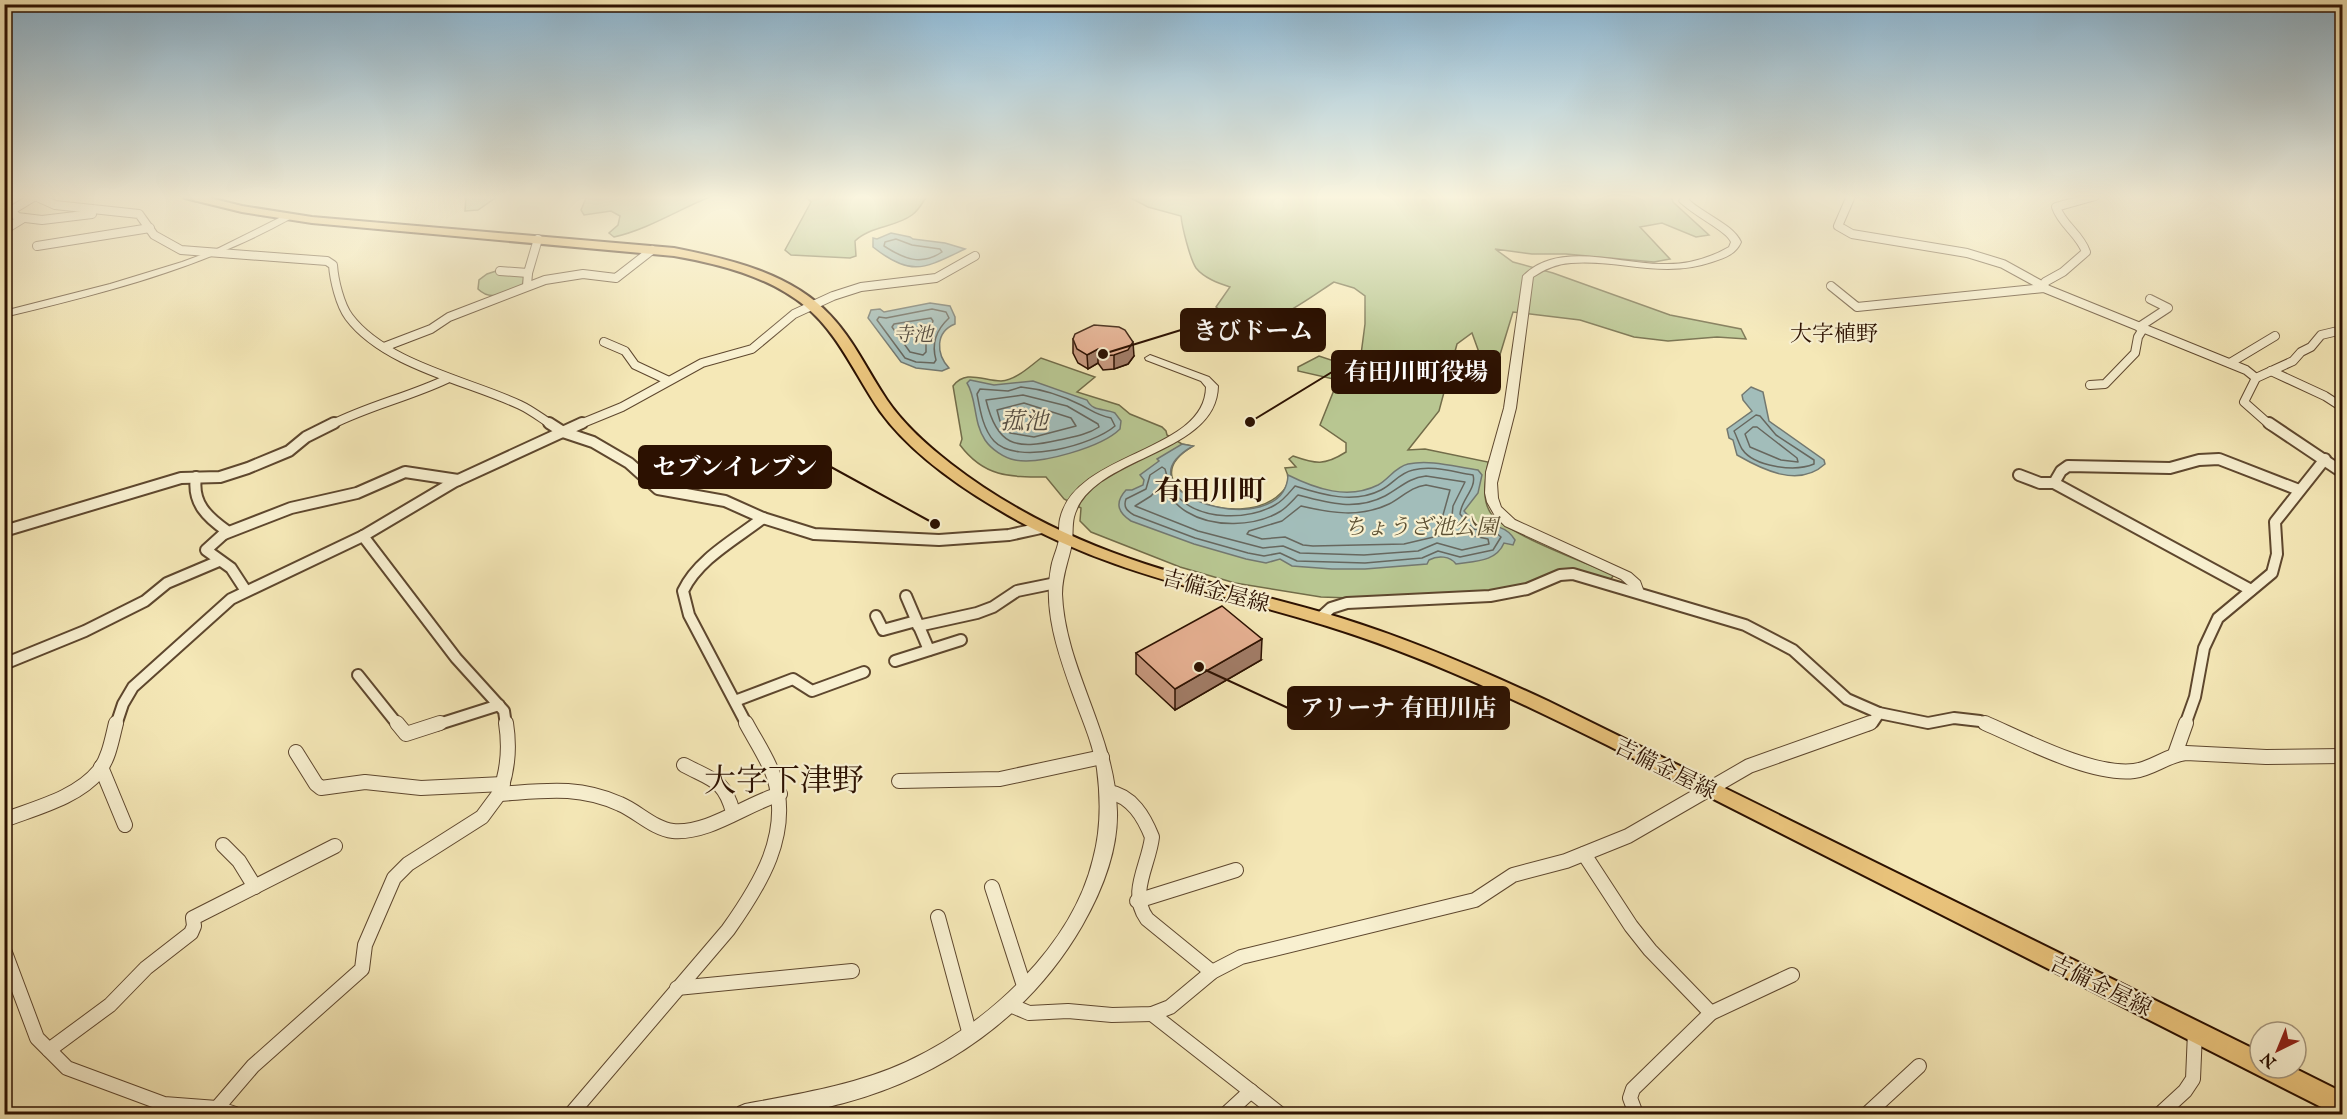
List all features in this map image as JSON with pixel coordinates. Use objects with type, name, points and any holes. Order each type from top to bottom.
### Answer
[{"type":"main road","name":"吉備金屋線","points":[[634,248],[700,257],[739,267],[779,284],[813,306],[837,330],[877,398],[910,436],[940,463],[980,492],[1041,528],[1066,540],[1168,578],[1320,618],[1421,653],[1510,690],[2248,1058]]},
{"type":"main road","points":[[2293,1080],[2343,1105]]},
{"type":"street","points":[[178,248],[213,254],[327,261],[333,265],[334,286],[340,293],[348,316],[368,336],[384,347],[447,379],[521,405],[563,432],[592,442],[629,463],[658,489],[725,501],[763,518],[814,534],[939,540],[1010,535],[1041,528]]},
{"type":"street","points":[[4,314],[111,287],[226,248]]},
{"type":"street","points":[[527,286],[528,273],[535,248]]},
{"type":"street","points":[[1637,592],[1632,579],[1510,523],[1499,515],[1493,504],[1491,490],[1499,446],[1510,410],[1528,276],[1544,264],[1572,260],[1671,267],[1700,262],[1733,248]]},
{"type":"street","points":[[1937,248],[1966,253],[2003,264],[2044,287],[2230,363],[2251,373],[2256,378]]},
{"type":"street","points":[[2044,287],[2045,282],[2070,266],[2086,252],[2085,248]]},
{"type":"street","points":[[384,347],[431,329],[449,317],[546,280],[583,274],[616,278],[652,250]]},
{"type":"street","points":[[4,820],[80,787],[105,762],[122,705],[133,687],[224,604],[246,591],[363,536],[458,480],[622,407],[702,363],[752,349],[794,314],[833,296],[861,287],[936,278],[975,256]]},
{"type":"street","points":[[500,271],[528,273]]},
{"type":"street","points":[[1831,286],[1857,307],[2044,287]]},
{"type":"street","points":[[2090,385],[2105,384],[2112,375],[2117,374],[2135,354],[2136,338],[2141,328],[2168,308],[2150,299]]},
{"type":"street","points":[[2343,330],[2321,335],[2311,347],[2301,352],[2293,361],[2256,378],[2244,402],[2272,426],[2334,463],[2343,472]]},
{"type":"street","points":[[2327,333],[2343,338]]},
{"type":"street","points":[[2230,363],[2275,336]]},
{"type":"street","points":[[604,342],[625,351],[635,364],[668,380]]},
{"type":"street","points":[[745,1114],[838,1096],[917,1067],[970,1035],[1010,1005],[1055,954],[1082,911],[1103,853],[1109,819],[1109,792],[1102,757],[1062,633],[1056,606],[1057,570],[1066,540],[1065,525],[1071,505],[1087,483],[1165,442],[1198,418],[1210,404],[1212,386],[1206,379],[1150,358]]},
{"type":"street","points":[[2271,371],[2330,398],[2343,407]]},
{"type":"street","points":[[4,531],[181,478],[220,477],[248,468],[289,451],[306,437],[352,414],[420,392],[447,379]]},
{"type":"street","points":[[2054,483],[2061,471],[2068,466],[2176,468],[2199,460],[2211,459],[2230,462],[2299,490]]},
{"type":"street","points":[[2175,754],[2195,697],[2204,648],[2222,612],[2272,573],[2277,554],[2275,522],[2299,490],[2334,463]]},
{"type":"street","points":[[246,591],[231,568],[206,550],[224,534],[291,508],[357,493],[405,472],[458,480]]},
{"type":"street","points":[[2019,475],[2040,483],[2054,483],[2251,590]]},
{"type":"street","points":[[196,477],[193,491],[196,500],[226,531],[224,534]]},
{"type":"street","points":[[571,1114],[732,924],[764,874],[774,849],[779,827],[780,794],[766,759],[690,618],[683,591],[687,582],[698,570],[763,518]]},
{"type":"street","points":[[217,1108],[253,1066],[362,969],[365,945],[394,878],[408,864],[454,837],[482,817],[501,789],[509,740],[504,711],[456,658],[363,536]]},
{"type":"street","points":[[4,664],[85,631],[145,601],[167,583],[219,561]]},
{"type":"street","points":[[1320,618],[1339,604],[1490,596],[1527,589],[1566,574],[1581,575],[1730,619],[1776,639],[1793,650],[1838,693],[1879,713],[1928,723],[1954,718],[1980,721],[2050,752],[2082,763],[2113,770],[2135,771],[2175,754],[2343,756]]},
{"type":"street","points":[[876,616],[883,630],[977,613],[993,607],[1017,591],[1056,583]]},
{"type":"street","points":[[906,596],[929,650]]},
{"type":"street","points":[[895,661],[961,640]]},
{"type":"street","points":[[735,701],[793,679],[812,690],[864,672]]},
{"type":"street","points":[[358,675],[406,734],[499,705]]},
{"type":"street","points":[[1010,1005],[1029,1013],[1068,1011],[1112,1015],[1152,1014],[1170,1007],[1212,972],[1241,957],[1475,900],[1513,875],[1584,855],[1635,833],[1749,766],[1861,728],[1873,722],[1879,713]]},
{"type":"street","points":[[296,752],[316,784],[321,788],[365,782],[421,788],[576,790],[594,794],[635,810],[658,827],[672,831],[691,830],[764,798],[780,794]]},
{"type":"street","points":[[899,782],[1000,778],[1102,757]]},
{"type":"street","points":[[684,765],[722,786],[728,794],[733,812]]},
{"type":"street","points":[[101,767],[125,825]]},
{"type":"street","points":[[1109,792],[1116,792],[1129,800],[1152,837],[1137,901],[1139,910],[1212,972]]},
{"type":"street","points":[[223,845],[239,861],[255,886]]},
{"type":"street","points":[[49,1050],[110,1005],[146,968],[190,933],[194,926],[193,918],[335,846]]},
{"type":"street","points":[[1584,855],[1631,926],[1650,950],[1711,1013]]},
{"type":"street","points":[[1137,901],[1236,870]]},
{"type":"street","points":[[992,887],[1025,989]]},
{"type":"street","points":[[938,917],[970,1035]]},
{"type":"street","points":[[4,950],[37,1038],[67,1068],[154,1101],[217,1108],[235,1114]]},
{"type":"street","points":[[677,988],[852,971]]},
{"type":"street","points":[[1636,1114],[1630,1098],[1633,1089],[1711,1013],[1792,975]]},
{"type":"street","points":[[1152,1014],[1280,1114]]},
{"type":"street","points":[[2160,1114],[2193,1079],[2196,1032]]},
{"type":"street","points":[[1867,1114],[1919,1066]]},
{"type":"street","points":[[1226,1114],[1251,1091]]},
{"type":"green space","points":[[855,248],[856,256],[850,258],[791,255],[785,250]]},
{"type":"green space","name":"ちょうざ池公園","points":[[1188,248],[1660,248],[1670,259],[1654,262],[1566,254],[1532,254],[1495,249],[1513,262],[1553,273],[1670,315],[1741,329],[1746,339],[1717,337],[1668,341],[1634,337],[1580,320],[1513,312],[1499,358],[1489,380],[1472,333],[1457,344],[1439,411],[1408,450],[1425,449],[1488,462],[1486,500],[1490,512],[1497,520],[1527,538],[1614,575],[1610,580],[1580,571],[1486,593],[1321,597],[1235,583],[1180,567],[1091,532],[1080,521],[1081,508],[1064,499],[1046,477],[998,473],[978,464],[960,445],[962,439],[953,386],[963,378],[969,377],[994,381],[1007,380],[1041,358],[1095,377],[1077,392],[1119,405],[1130,414],[1162,427],[1167,435],[1182,444],[1193,446],[1175,461],[1172,476],[1180,490],[1196,500],[1217,507],[1240,509],[1263,505],[1281,493],[1288,481],[1285,468],[1296,467],[1289,459],[1293,456],[1308,461],[1326,462],[1346,452],[1346,443],[1320,425],[1338,380],[1298,371],[1298,367],[1319,356],[1346,365],[1360,362],[1365,324],[1365,296],[1354,288],[1334,282],[1282,315],[1261,319],[1236,316],[1216,307],[1230,287],[1199,272]]},
{"type":"green space","points":[[499,270],[525,272],[523,285],[506,293],[494,295],[483,293],[478,289],[479,280]]},
{"type":"water","points":[[875,248],[965,249],[919,267],[898,263]]},
{"type":"water","name":"寺池","points":[[930,303],[950,306],[955,317],[955,324],[944,332],[941,338],[940,350],[949,368],[942,371],[916,368],[901,362],[868,318],[871,310],[880,309],[884,312]]},
{"type":"water","name":"菰池","points":[[970,380],[994,385],[1033,381],[1087,400],[1096,408],[1115,413],[1121,421],[1120,429],[1100,442],[1070,453],[1039,460],[1011,459],[994,450],[981,433],[967,383]]},
{"type":"water","points":[[1751,387],[1763,392],[1769,421],[1824,460],[1825,464],[1815,471],[1793,476],[1769,471],[1737,455],[1727,429],[1752,411],[1743,400],[1742,395]]},
{"type":"water","points":[[1182,444],[1193,446],[1173,464],[1172,481],[1186,495],[1208,505],[1235,509],[1260,507],[1280,496],[1288,475],[1310,485],[1332,491],[1355,492],[1378,485],[1399,468],[1408,464],[1434,463],[1478,470],[1482,475],[1478,493],[1464,511],[1476,524],[1503,529],[1515,540],[1513,545],[1504,543],[1496,554],[1490,557],[1456,564],[1451,559],[1440,557],[1432,558],[1427,564],[1332,569],[1292,566],[1280,559],[1266,563],[1246,559],[1194,544],[1131,521],[1120,510],[1119,503],[1122,494],[1126,490],[1143,485],[1144,480],[1140,475],[1159,461],[1157,459]]},
{"type":"building","points":[[1094,325],[1119,327],[1125,330],[1133,342],[1128,350],[1114,355],[1103,356],[1098,349],[1087,355],[1077,349],[1073,339],[1075,334]]},
{"type":"building","points":[[1222,606],[1262,639],[1175,689],[1136,653]]},
{"type":"place","name":"きびドーム","points":[[1103,354]]},
{"type":"place","name":"有田川町役場","points":[[1250,422]]},
{"type":"place","name":"セブンイレブン","points":[[935,524]]},
{"type":"place","name":"アリーナ 有田川店","points":[[1199,667]]},
{"type":"district","name":"大字植野","points":[[1834,333]]},
{"type":"district","name":"有田川町","points":[[1210,490]]},
{"type":"district","name":"大字下津野","points":[[784,780]]}]
